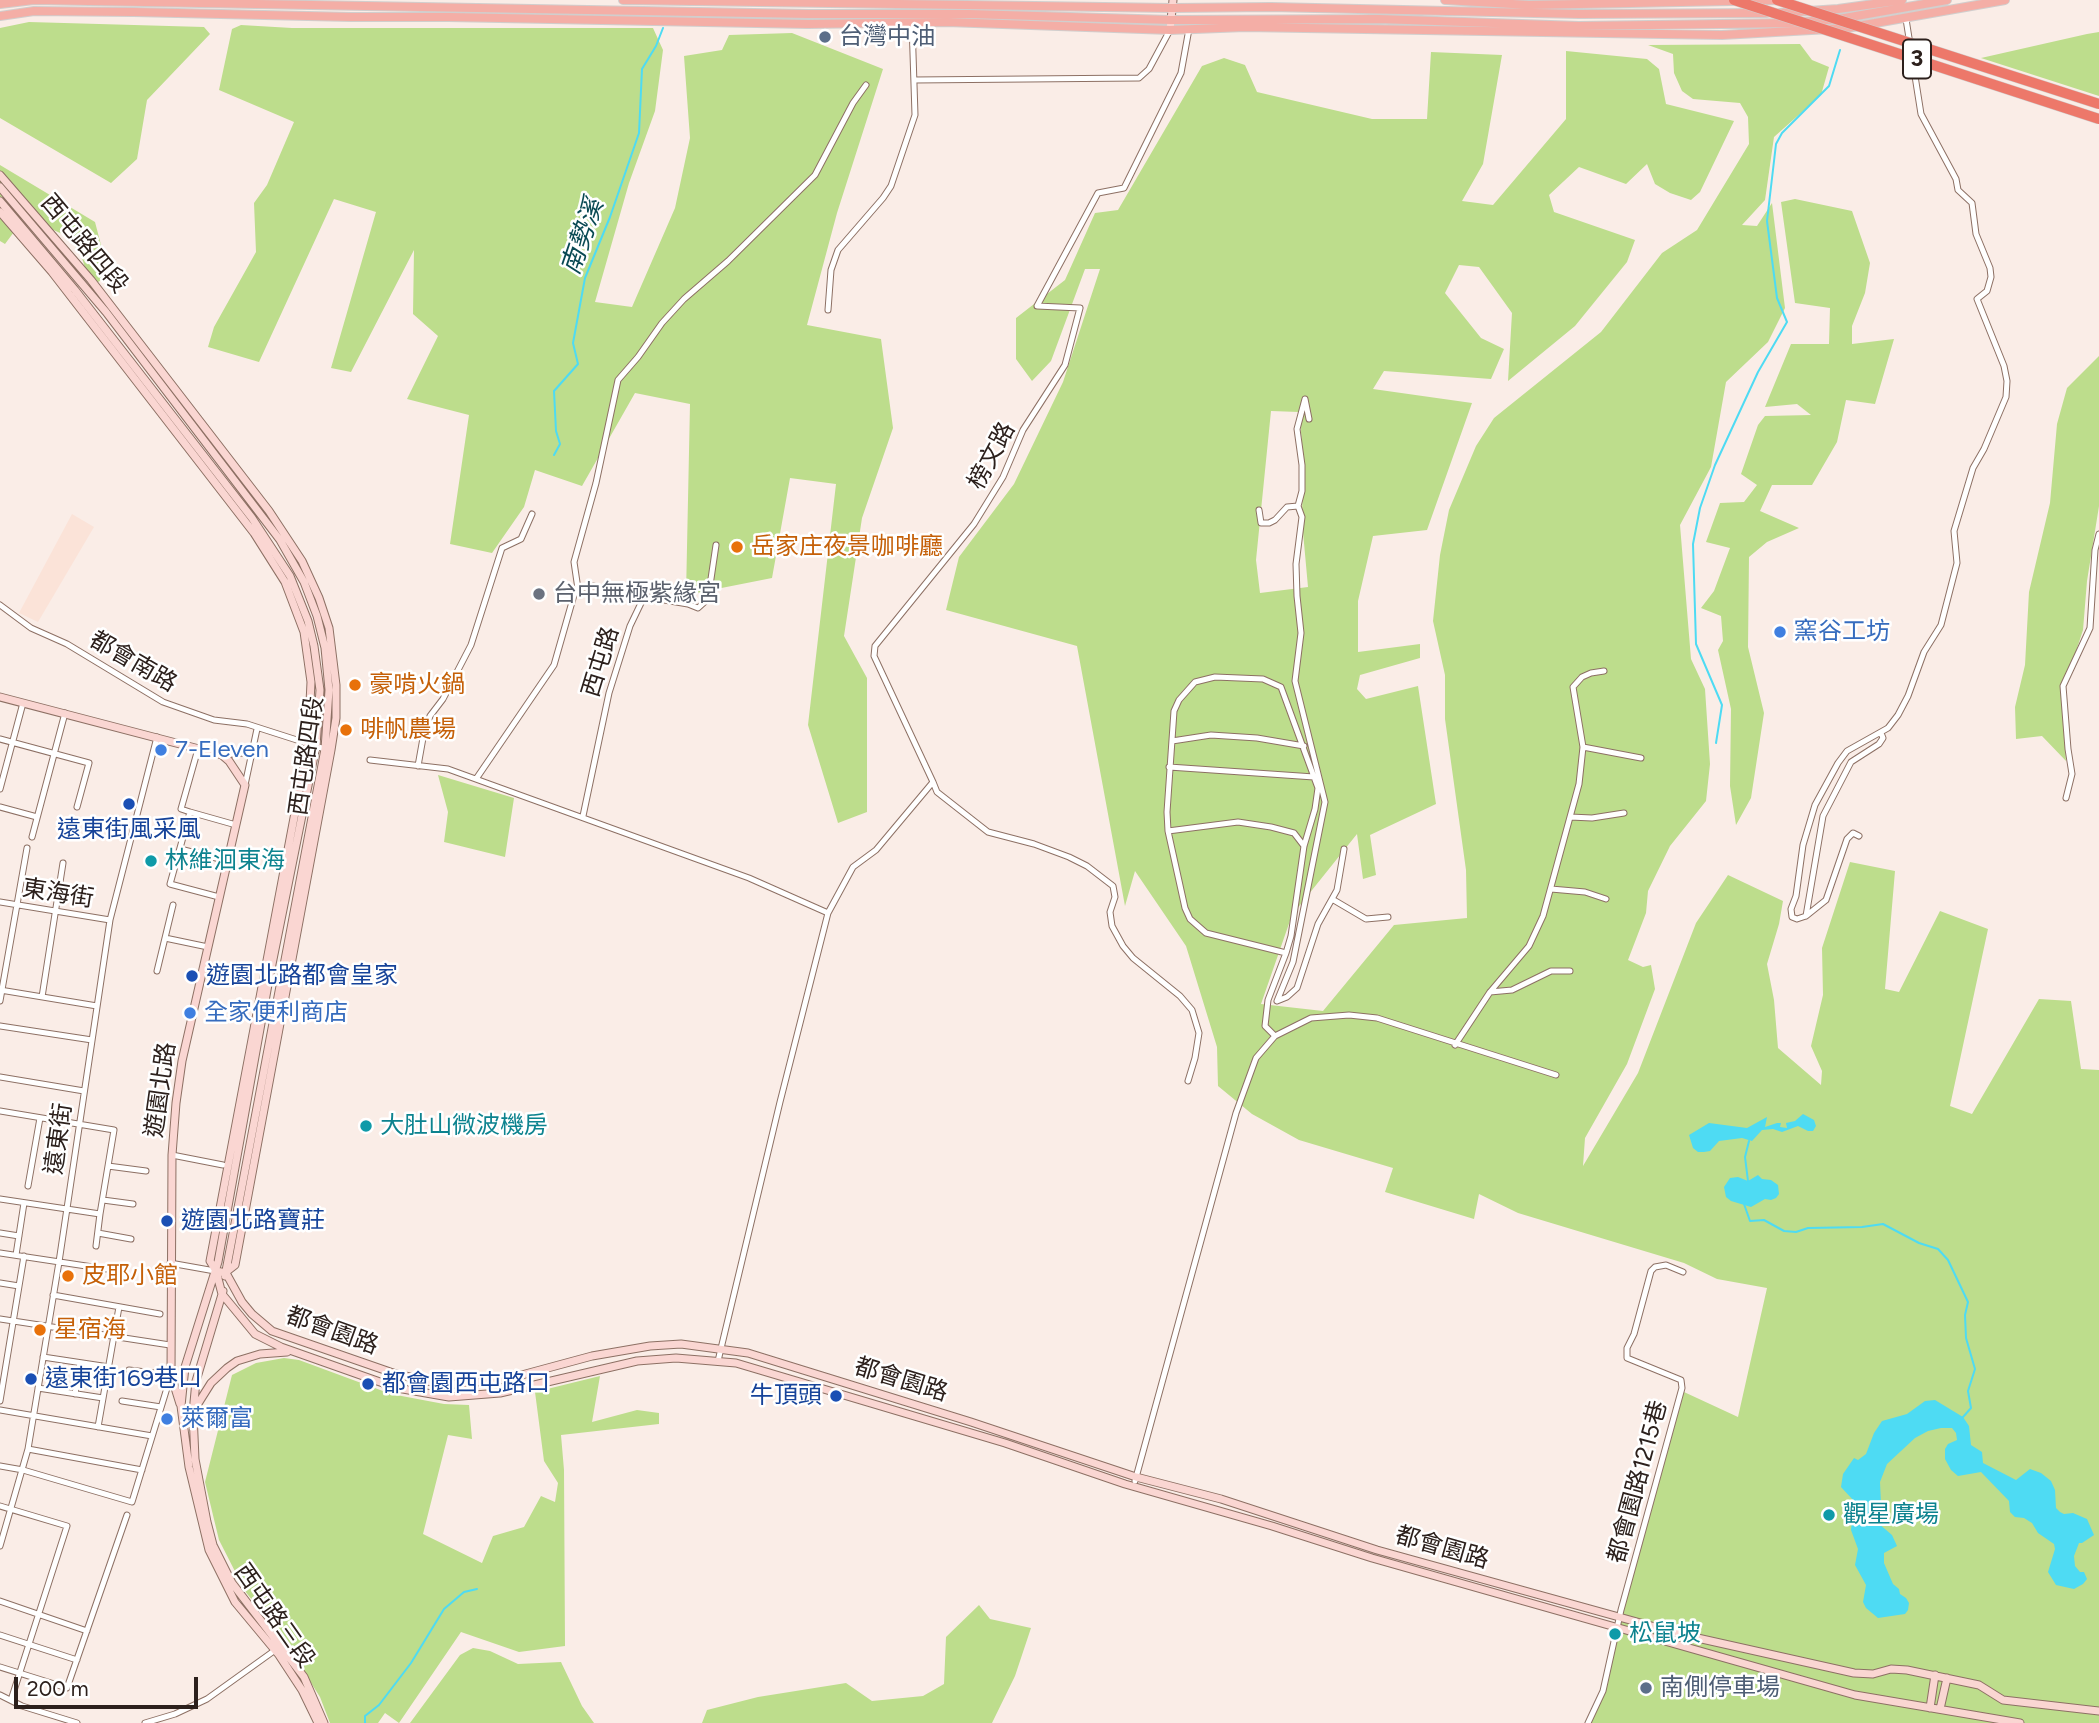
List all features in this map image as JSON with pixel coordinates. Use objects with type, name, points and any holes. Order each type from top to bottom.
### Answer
[{"type":"highway","name":"3","points":[[1734,0],[2099,119]]},
{"type":"highway","name":"3","points":[[1777,0],[2099,104]]},
{"type":"main road","points":[[1,3],[34,0],[236,6],[562,20],[1021,23],[1170,30],[1280,28],[1723,35],[1847,27],[1906,19],[2004,0]]},
{"type":"main road","points":[[623,0],[1172,4],[1578,13],[1790,13],[1902,0]]},
{"type":"main road","points":[[1445,0],[1529,5],[1785,0]]},
{"type":"main road","points":[[0,16],[34,11],[236,6],[969,14],[1171,20],[1378,19],[1579,26],[1791,23],[1839,19],[1948,0]]},
{"type":"street","points":[[914,80],[1139,78],[1149,69],[1170,30],[1172,4]]},
{"type":"street","points":[[1859,836],[1853,833],[1847,839],[1826,900],[1806,916],[1797,919],[1792,917],[1791,909],[1796,896],[1810,816],[1847,751],[1881,733],[1898,715],[1924,652],[1941,625],[1956,564],[1954,531],[1973,468],[2006,397],[2007,382],[2004,366],[1977,299],[1987,291],[1991,277],[1976,234],[1972,203],[1958,190],[1955,179],[1921,114],[1906,19]]},
{"type":"street","points":[[828,310],[831,270],[838,250],[891,186],[915,115],[912,23]]},
{"type":"street","name":"榜文路","points":[[933,782],[874,656],[876,646],[974,524],[1003,477],[1023,430],[1065,365],[1080,308],[1037,306],[1098,193],[1124,188],[1181,73],[1189,29]]},
{"type":"street","points":[[476,779],[554,665],[578,589],[575,562],[596,483],[618,380],[684,299],[728,261],[815,174],[853,103],[866,85]]},
{"type":"street","name":"西屯路四段","points":[[0,175],[91,280],[269,511],[302,561],[320,598],[334,655],[336,718],[222,1294],[196,1381],[193,1413]]},
{"type":"street","name":"西屯路四段","points":[[0,187],[71,270],[197,431],[292,559],[317,616],[325,648],[329,690],[328,750]]},
{"type":"street","name":"西屯路四段","points":[[0,201],[75,290],[278,555],[290,576],[308,621],[314,646],[320,690],[312,745],[216,1271],[183,1380],[181,1406]]},
{"type":"street","name":"西屯路四段","points":[[0,212],[52,272],[254,533],[285,582],[304,632],[309,666],[312,745]]},
{"type":"street","points":[[40,220],[71,270]]},
{"type":"street","points":[[28,233],[52,272]]},
{"type":"street","points":[[1309,419],[1304,399],[1297,429],[1303,491],[1298,506],[1302,517],[1296,585],[1301,633],[1295,681],[1325,802],[1293,962],[1277,1001],[1297,988],[1318,924],[1337,890],[1344,849]]},
{"type":"street","points":[[1259,510],[1261,523],[1269,523],[1287,507],[1298,506]]},
{"type":"street","points":[[418,766],[430,716],[443,699],[471,645],[502,548],[521,539],[531,514]]},
{"type":"street","points":[[2066,798],[2072,774],[2063,687],[2091,628],[2095,550],[2099,534]]},
{"type":"street","name":"西屯路","points":[[623,593],[698,608],[708,599],[716,545]]},
{"type":"street","points":[[578,589],[593,586],[623,593]]},
{"type":"street","name":"西屯路","points":[[583,816],[609,693],[630,626],[643,599],[623,593]]},
{"type":"street","name":"都會南路","points":[[0,605],[31,628],[67,644],[163,702],[214,720],[247,724],[328,750]]},
{"type":"street","points":[[1455,1045],[1489,992],[1529,946],[1543,916],[1579,784],[1583,747],[1573,687],[1582,677],[1604,671]]},
{"type":"street","points":[[1275,1036],[1265,1026],[1268,1000],[1286,953],[1291,936],[1304,846],[1318,788],[1281,687],[1263,679],[1215,677],[1195,682],[1185,691],[1174,711],[1169,767],[1168,831],[1185,908],[1198,928],[1217,937],[1286,953]]},
{"type":"street","points":[[0,697],[222,755],[254,752]]},
{"type":"street","points":[[0,789],[23,702]]},
{"type":"street","points":[[32,837],[65,713]]},
{"type":"street","points":[[245,785],[257,729]]},
{"type":"street","points":[[1806,916],[1823,816],[1851,762],[1879,744],[1883,738],[1881,733]]},
{"type":"street","points":[[1172,741],[1212,735],[1257,738],[1304,746]]},
{"type":"street","name":"遠東街","points":[[0,1546],[28,1449],[110,920],[157,737]]},
{"type":"street","points":[[0,739],[89,763],[77,807]]},
{"type":"street","points":[[1583,747],[1641,758]]},
{"type":"street","points":[[198,749],[181,809],[236,825]]},
{"type":"street","points":[[222,755],[245,785]]},
{"type":"street","points":[[370,760],[448,769],[750,878],[828,913]]},
{"type":"street","points":[[1169,767],[1314,777]]},
{"type":"street","points":[[719,1361],[779,1102],[828,913],[853,867],[876,850],[933,782],[937,792],[988,832],[1069,857],[1087,866],[1113,886],[1115,897],[1110,912],[1112,926],[1123,946],[1133,958],[1180,996],[1192,1010],[1199,1032],[1188,1081]]},
{"type":"street","name":"遊園北路","points":[[181,1406],[171,1375],[170,1345],[172,1155],[176,1103],[182,1061],[245,785]]},
{"type":"street","points":[[0,807],[37,817]]},
{"type":"street","points":[[190,812],[170,884],[219,897]]},
{"type":"street","points":[[1570,817],[1592,818],[1624,813]]},
{"type":"street","points":[[1168,831],[1238,822],[1294,833],[1304,846]]},
{"type":"street","points":[[0,1001],[27,848]]},
{"type":"street","points":[[180,849],[228,861]]},
{"type":"street","points":[[42,997],[63,863]]},
{"type":"street","points":[[1551,889],[1585,892],[1606,900]]},
{"type":"street","points":[[1332,899],[1366,919],[1388,918]]},
{"type":"street","name":"東海街","points":[[0,902],[110,920]]},
{"type":"street","points":[[157,971],[173,905]]},
{"type":"street","points":[[165,938],[208,947]]},
{"type":"street","points":[[1489,992],[1512,990],[1551,971],[1570,971]]},
{"type":"street","points":[[1,990],[97,1006]]},
{"type":"street","points":[[1134,1486],[1236,1113],[1256,1058],[1275,1036],[1311,1018],[1377,1018],[1556,1075]]},
{"type":"street","points":[[0,1026],[92,1040]]},
{"type":"street","points":[[0,1077],[84,1091]]},
{"type":"street","points":[[0,1111],[114,1130],[96,1247]]},
{"type":"street","points":[[28,1186],[40,1118]]},
{"type":"street","points":[[172,1155],[223,1165]]},
{"type":"street","points":[[108,1166],[146,1171]]},
{"type":"street","points":[[0,1199],[100,1214]]},
{"type":"street","points":[[103,1200],[134,1204]]},
{"type":"street","points":[[16,1255],[24,1203]]},
{"type":"street","points":[[0,1233],[19,1236]]},
{"type":"street","points":[[97,1233],[131,1239]]},
{"type":"street","points":[[0,1253],[106,1269]]},
{"type":"street","points":[[0,1401],[24,1256]]},
{"type":"street","points":[[170,1263],[226,1273]]},
{"type":"street","name":"都會園路1215巷","points":[[1619,1618],[1682,1388],[1681,1380],[1627,1358],[1627,1348],[1634,1334],[1651,1271],[1666,1265],[1683,1272]]},
{"type":"street","name":"都會園路","points":[[216,1271],[222,1294],[255,1334],[298,1353],[397,1388],[449,1397],[500,1394],[637,1361],[676,1359],[736,1363],[1005,1443],[1134,1486],[1397,1565],[1619,1618],[1682,1645],[1855,1695],[2020,1723]]},
{"type":"street","name":"都會園路","points":[[226,1273],[247,1308],[261,1324],[272,1331],[396,1374],[446,1385],[507,1379],[632,1348],[681,1343],[721,1347],[781,1362],[1136,1477],[1220,1499],[1377,1550],[1619,1618],[1810,1664],[1862,1674],[1891,1669],[1935,1675],[1979,1685],[2003,1700],[2099,1711]]},
{"type":"street","points":[[0,1283],[19,1286]]},
{"type":"street","points":[[53,1295],[160,1314]]},
{"type":"street","points":[[98,1427],[119,1307]]},
{"type":"street","points":[[0,1319],[170,1345],[174,1357],[179,1359],[184,1358],[194,1343]]},
{"type":"street","points":[[181,1406],[193,1413],[211,1383],[237,1362],[273,1351],[298,1353]]},
{"type":"street","points":[[43,1357],[109,1367]]},
{"type":"street","points":[[75,1394],[80,1363]]},
{"type":"street","points":[[0,1466],[23,1470],[132,1502],[171,1375],[129,1370]]},
{"type":"street","points":[[38,1388],[103,1398]]},
{"type":"street","points":[[122,1401],[161,1407]]},
{"type":"street","name":"西屯路三段","points":[[181,1406],[189,1467],[209,1550],[235,1602],[278,1647],[318,1723]]},
{"type":"street","points":[[0,1410],[152,1436]]},
{"type":"street","name":"西屯路三段","points":[[193,1413],[195,1460],[213,1545],[239,1593],[303,1678],[324,1723]]},
{"type":"street","points":[[28,1449],[142,1470]]},
{"type":"street","points":[[0,1506],[67,1526],[11,1700]]},
{"type":"street","points":[[0,1667],[67,1688],[127,1515]]},
{"type":"street","points":[[0,1601],[87,1631]]},
{"type":"street","points":[[1588,1723],[1603,1691],[1619,1618]]},
{"type":"street","points":[[1682,1645],[1684,1635]]},
{"type":"street","points":[[0,1636],[76,1660]]},
{"type":"street","points":[[145,1723],[197,1705],[278,1647]]},
{"type":"street","points":[[1806,1680],[1810,1664]]},
{"type":"street","points":[[1930,1708],[1935,1675]]},
{"type":"street","points":[[1940,1709],[1947,1678]]},
{"type":"street","points":[[0,1695],[77,1723]]},
{"type":"shaded area","points":[[72,514],[94,527],[38,622],[19,613]]},
{"type":"green space","points":[[29,22],[204,27],[210,34],[147,100],[137,159],[111,183],[0,118],[0,28]]},
{"type":"green space","points":[[241,25],[292,28],[653,28],[663,50],[655,111],[629,183],[595,302],[632,307],[675,208],[690,138],[684,56],[722,50],[729,35],[792,33],[883,69],[837,213],[807,325],[881,339],[893,428],[862,518],[844,636],[867,678],[867,812],[838,823],[808,725],[836,484],[790,478],[772,578],[686,595],[690,404],[635,393],[582,486],[535,470],[524,507],[492,553],[450,544],[469,415],[407,399],[438,336],[413,314],[414,250],[351,372],[331,368],[376,212],[334,199],[259,362],[208,347],[214,327],[256,252],[254,203],[267,185],[294,122],[219,90],[232,29]]},
{"type":"green space","points":[[2099,32],[2099,96],[1981,58],[2087,34]]},
{"type":"green space","points":[[1800,44],[1812,60],[1829,67],[1821,95],[1774,137],[1765,200],[1742,225],[1757,226],[1772,203],[1785,308],[1768,342],[1726,382],[1711,467],[1680,525],[1691,659],[1705,689],[1710,764],[1706,801],[1670,846],[1648,891],[1646,913],[1628,960],[1643,967],[1651,965],[1655,989],[1627,1064],[1585,1138],[1583,1166],[1638,1073],[1696,923],[1728,875],[1783,901],[1767,964],[1774,1000],[1778,1048],[1821,1085],[1822,1071],[1811,1046],[1823,995],[1822,948],[1850,862],[1895,871],[1885,989],[1899,992],[1940,911],[1988,929],[1950,1106],[1972,1114],[2039,999],[2071,1001],[2081,1069],[2099,1070],[2099,1723],[1591,1723],[1606,1690],[1623,1613],[1684,1392],[1738,1417],[1767,1288],[1717,1279],[1684,1263],[1518,1213],[1479,1194],[1474,1219],[1385,1192],[1393,1168],[1299,1140],[1252,1114],[1218,1086],[1217,1047],[1186,946],[1135,871],[1125,906],[1077,646],[946,610],[959,557],[1014,484],[1063,382],[1100,269],[1085,269],[1051,361],[1032,381],[1016,359],[1016,318],[1065,280],[1095,213],[1118,210],[1202,66],[1224,58],[1245,65],[1257,92],[1372,119],[1427,119],[1431,52],[1502,55],[1483,164],[1462,201],[1493,205],[1566,119],[1566,51],[1647,59],[1659,69],[1666,104],[1734,121],[1700,192],[1691,200],[1670,193],[1655,184],[1647,164],[1626,184],[1579,167],[1549,195],[1554,212],[1635,240],[1627,262],[1575,326],[1508,381],[1512,313],[1479,267],[1459,265],[1445,293],[1481,338],[1504,349],[1491,379],[1384,371],[1373,389],[1472,403],[1427,530],[1373,536],[1358,601],[1358,652],[1420,644],[1420,658],[1360,675],[1357,689],[1366,699],[1418,686],[1436,804],[1370,835],[1376,875],[1363,879],[1357,834],[1292,915],[1261,1004],[1323,1011],[1394,925],[1467,918],[1466,870],[1445,719],[1445,675],[1433,621],[1440,555],[1449,510],[1476,446],[1494,418],[1601,332],[1662,253],[1697,230],[1749,144],[1748,117],[1740,103],[1693,99],[1682,91],[1674,73],[1673,54],[1648,45]],"holes":[[[1271,411],[1299,412],[1303,453],[1302,521],[1308,587],[1260,593],[1256,560]]]},
{"type":"green space","points":[[0,165],[95,222],[106,264],[101,280],[90,288],[83,261],[71,238],[25,217],[5,244],[0,241]]},
{"type":"green space","points":[[1795,199],[1852,211],[1870,263],[1865,293],[1852,326],[1852,344],[1894,339],[1875,404],[1846,400],[1837,442],[1812,485],[1772,485],[1760,511],[1799,528],[1767,542],[1749,557],[1748,647],[1764,713],[1751,798],[1736,825],[1730,786],[1731,709],[1718,650],[1723,641],[1721,616],[1701,608],[1714,591],[1730,548],[1706,542],[1720,503],[1744,502],[1757,485],[1741,474],[1758,425],[1765,416],[1811,415],[1797,404],[1765,407],[1791,344],[1829,344],[1830,308],[1795,303],[1781,202]]},
{"type":"green space","points":[[2099,356],[2099,506],[2087,581],[2083,630],[2062,694],[2066,761],[2042,736],[2016,739],[2015,707],[2025,665],[2029,592],[2050,503],[2057,424],[2067,388]]},
{"type":"green space","points":[[438,775],[514,798],[505,857],[444,842],[448,812]]},
{"type":"green space","points":[[284,1358],[299,1360],[391,1394],[444,1404],[469,1405],[472,1439],[448,1435],[423,1534],[482,1563],[493,1536],[524,1527],[541,1496],[555,1502],[558,1483],[544,1461],[535,1392],[600,1376],[592,1422],[637,1410],[659,1413],[659,1424],[561,1435],[564,1470],[565,1646],[519,1652],[461,1632],[399,1723],[385,1713],[378,1723],[330,1723],[320,1697],[287,1645],[245,1591],[219,1540],[205,1482],[232,1375],[256,1363]]},
{"type":"green space","points":[[979,1605],[990,1619],[1031,1628],[1015,1676],[992,1723],[702,1723],[707,1710],[758,1697],[846,1683],[872,1701],[923,1696],[944,1684],[946,1637]]},
{"type":"green space","points":[[473,1648],[490,1651],[518,1664],[561,1662],[582,1706],[594,1723],[410,1723],[460,1655]]},
{"type":"water","points":[[1803,1114],[1814,1120],[1816,1126],[1813,1131],[1798,1126],[1782,1132],[1762,1130],[1752,1141],[1742,1138],[1719,1141],[1710,1151],[1704,1152],[1693,1148],[1689,1135],[1709,1123],[1747,1128],[1767,1117],[1765,1127],[1781,1123],[1780,1127],[1787,1128],[1786,1123],[1795,1121]]},
{"type":"water","points":[[1758,1175],[1778,1185],[1779,1194],[1776,1198],[1765,1199],[1751,1207],[1726,1197],[1724,1187],[1730,1178],[1738,1177],[1748,1181]]},
{"type":"water","points":[[1935,1400],[1963,1417],[1969,1426],[1971,1445],[1982,1452],[1983,1463],[2016,1480],[2030,1469],[2041,1473],[2051,1481],[2055,1490],[2056,1508],[2060,1512],[2073,1513],[2087,1519],[2094,1535],[2079,1543],[2074,1556],[2075,1566],[2080,1572],[2084,1572],[2087,1579],[2083,1584],[2074,1589],[2056,1585],[2048,1572],[2054,1544],[2038,1533],[2032,1523],[2015,1517],[2010,1512],[2009,1501],[1981,1472],[1958,1476],[1951,1470],[1945,1459],[1945,1449],[1948,1444],[1957,1440],[1956,1433],[1952,1428],[1941,1428],[1915,1438],[1887,1464],[1880,1482],[1878,1523],[1892,1535],[1897,1546],[1884,1553],[1884,1563],[1893,1584],[1909,1603],[1908,1610],[1905,1614],[1878,1618],[1866,1608],[1863,1602],[1866,1585],[1855,1565],[1858,1549],[1851,1530],[1854,1501],[1841,1487],[1843,1474],[1854,1458],[1858,1460],[1866,1454],[1882,1421],[1907,1414],[1925,1401]]},
{"type":"waterway","name":"南勢溪","points":[[554,455],[560,444],[556,431],[554,391],[578,364],[573,343],[585,278],[610,217],[639,133],[642,69],[663,28]]},
{"type":"waterway","points":[[1716,743],[1722,705],[1696,644],[1693,544],[1700,508],[1715,465],[1758,372],[1787,322],[1777,298],[1767,221],[1776,144],[1782,133],[1829,86],[1840,50]]},
{"type":"waterway","points":[[1748,1181],[1745,1157],[1749,1141]]},
{"type":"waterway","points":[[1744,1204],[1750,1221],[1764,1220],[1784,1231],[1883,1224],[1919,1243],[1938,1249],[1948,1260],[1968,1302],[1965,1315],[1966,1338],[1975,1369],[1968,1391],[1971,1408],[1963,1417]]},
{"type":"waterway","points":[[365,1723],[365,1716],[379,1705],[411,1663],[444,1609],[464,1592],[477,1589]]},
{"type":"place","name":"台灣中油","points":[[825,37]]},
{"type":"place","name":"岳家庄夜景咖啡廳","points":[[737,547]]},
{"type":"place","name":"台中無極紫緣宮","points":[[539,594]]},
{"type":"place","name":"窯谷工坊","points":[[1780,632]]},
{"type":"place","name":"豪啃火鍋","points":[[355,685]]},
{"type":"place","name":"啡帆農場","points":[[346,730]]},
{"type":"place","name":"7-Eleven","points":[[161,750]]},
{"type":"place","name":"遠東街風采風","points":[[129,804]]},
{"type":"place","name":"林維洄東海","points":[[151,861]]},
{"type":"place","name":"遊園北路都會皇家","points":[[192,976]]},
{"type":"place","name":"全家便利商店","points":[[190,1013]]},
{"type":"place","name":"大肚山微波機房","points":[[366,1126]]},
{"type":"place","name":"遊園北路寶莊","points":[[167,1221]]},
{"type":"place","name":"皮耶小館","points":[[68,1276]]},
{"type":"place","name":"星宿海","points":[[40,1330]]},
{"type":"place","name":"遠東街169巷口","points":[[31,1379]]},
{"type":"place","name":"都會園西屯路口","points":[[368,1384]]},
{"type":"place","name":"牛頂頭","points":[[836,1396]]},
{"type":"place","name":"萊爾富","points":[[167,1419]]},
{"type":"place","name":"觀星廣場","points":[[1829,1515]]},
{"type":"place","name":"松鼠坡","points":[[1615,1634]]},
{"type":"place","name":"南側停車場","points":[[1646,1688]]}]
